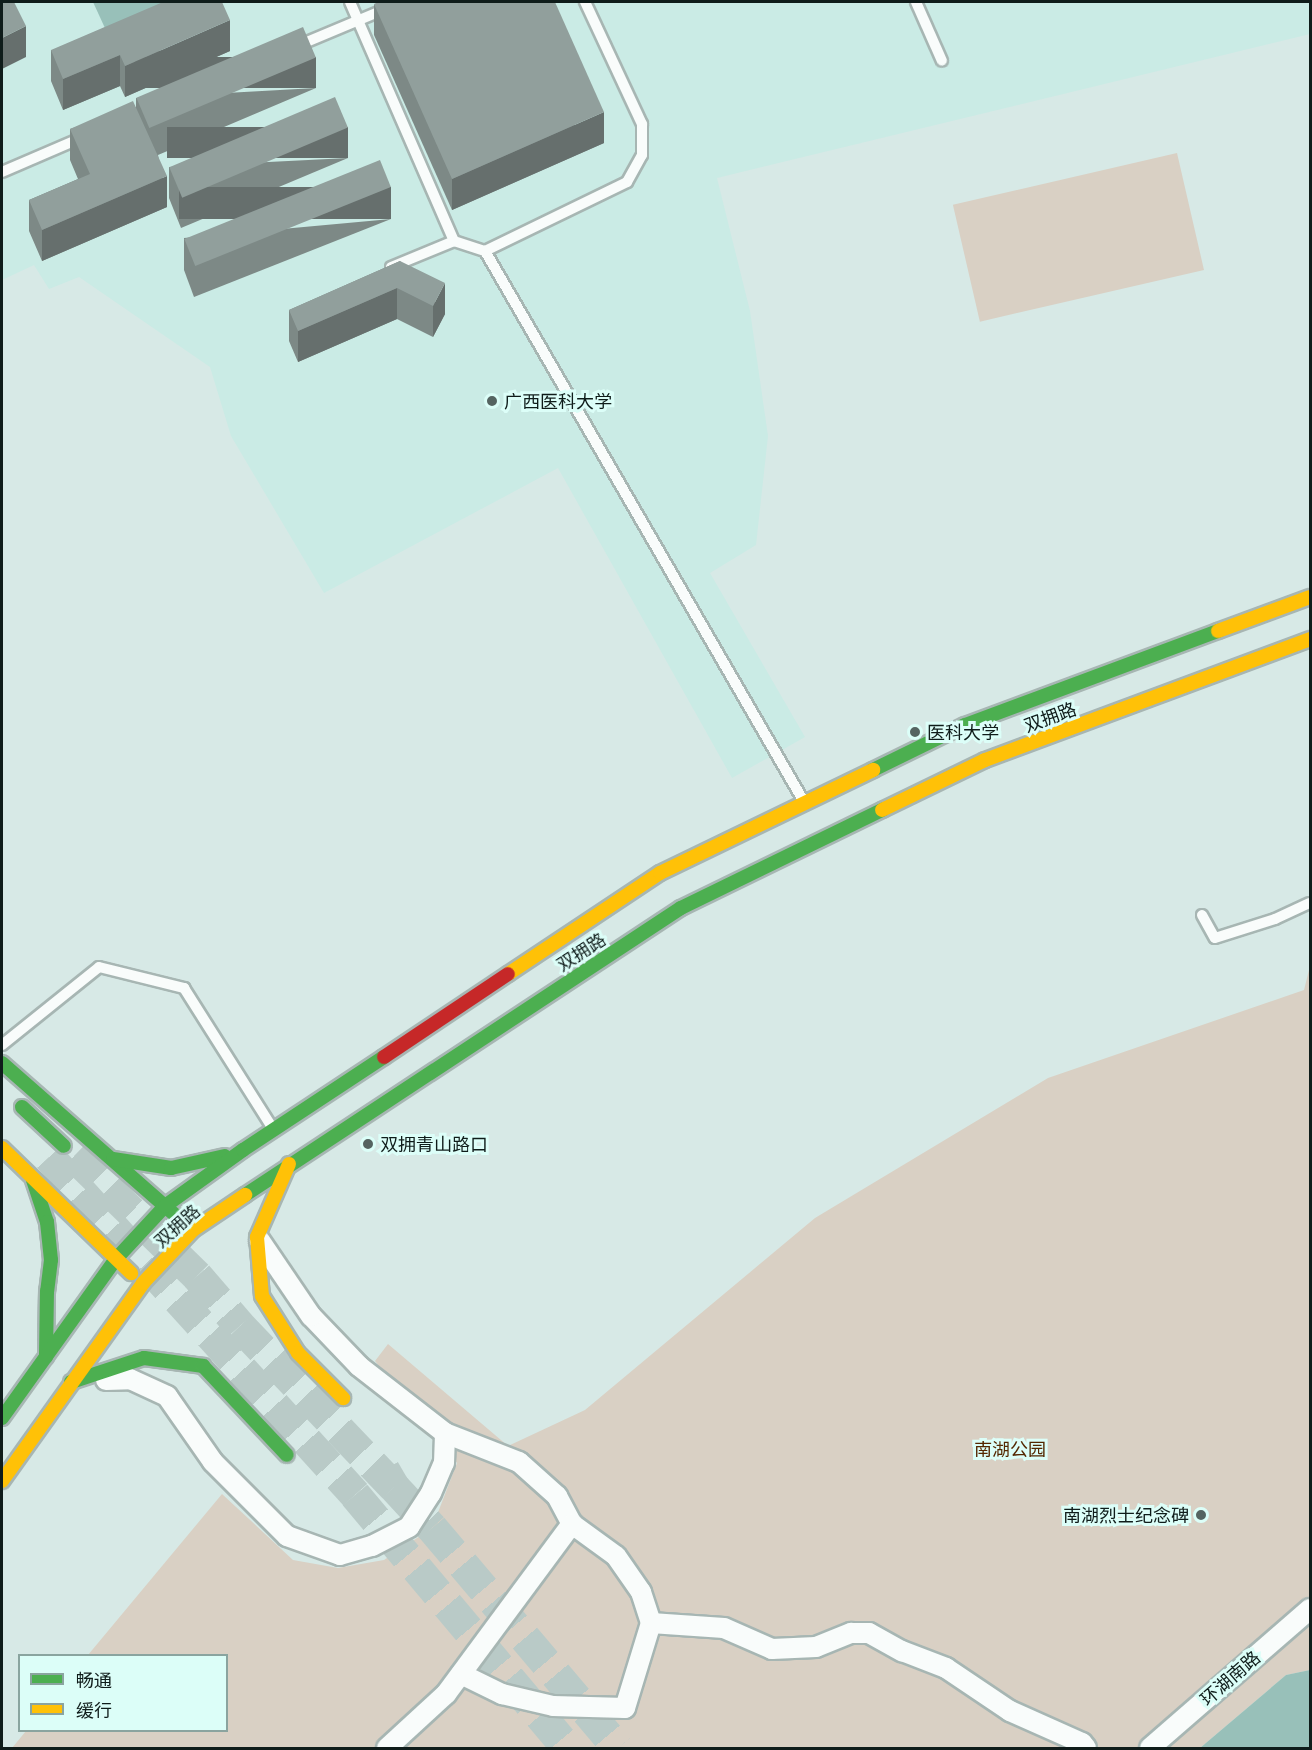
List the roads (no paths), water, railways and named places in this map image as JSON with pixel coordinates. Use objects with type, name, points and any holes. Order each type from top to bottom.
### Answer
[{"type":"main road","name":"双拥路","points":[[2,1418],[116,1260],[165,1206],[243,1150],[660,873],[965,725],[1311,597]]},
{"type":"main road","name":"双拥路","points":[[2,1481],[143,1283],[193,1230],[289,1164],[681,908],[985,760],[1311,639]]},
{"type":"main road","points":[[2,1063],[193,1230]]},
{"type":"main road","points":[[9,1095],[64,1146]]},
{"type":"main road","points":[[2,1148],[116,1260],[143,1283]]},
{"type":"main road","points":[[113,1158],[171,1168],[200,1163],[243,1150]]},
{"type":"main road","points":[[289,1164],[257,1237],[262,1296],[298,1353],[344,1398]]},
{"type":"main road","points":[[32,1177],[47,1222],[51,1260],[47,1291],[46,1357]]},
{"type":"main road","points":[[71,1382],[144,1358],[203,1366],[287,1455]]},
{"type":"street","points":[[257,1237],[311,1316],[359,1366],[445,1433],[519,1462],[557,1496],[572,1524],[615,1556],[641,1592],[651,1623],[625,1708],[553,1707],[502,1694],[461,1674]]},
{"type":"street","points":[[71,1382],[130,1378],[166,1396],[213,1462],[287,1536],[340,1555],[372,1546],[409,1527],[431,1493],[444,1463],[445,1433]]},
{"type":"street","points":[[387,1749],[446,1694],[572,1524]]},
{"type":"street","name":"环湖南路","points":[[1150,1749],[1311,1609]]},
{"type":"street","points":[[651,1623],[724,1628],[772,1648],[816,1647],[851,1633],[869,1633],[902,1651],[946,1668],[1010,1711],[1082,1743],[1086,1749]]},
{"type":"lane","points":[[350,2],[454,241]]},
{"type":"lane","points":[[282,52],[402,2]]},
{"type":"lane","points":[[485,251],[627,182],[642,155],[642,124],[585,2]]},
{"type":"lane","points":[[916,2],[942,62]]},
{"type":"lane","points":[[2,172],[88,135]]},
{"type":"lane","points":[[377,273],[454,241],[485,251],[805,802]]},
{"type":"lane","points":[[1202,915],[1215,938],[1275,919],[1311,903]]},
{"type":"lane","points":[[2,1045],[99,967],[184,988],[273,1130]]},
{"type":"tunnel","points":[[74,1156],[197,1276],[240,1326],[394,1487]]},
{"type":"tunnel","points":[[49,1157],[355,1495],[567,1748]]},
{"type":"tunnel","points":[[384,1470],[394,1487],[432,1528],[618,1748]]},
{"type":"place","name":"广西医科大学","points":[[492,401]]},
{"type":"place","name":"医科大学","points":[[915,732]]},
{"type":"place","name":"双拥青山路口","points":[[368,1144]]},
{"type":"place","name":"南湖烈士纪念碑","points":[[1201,1515]]},
{"type":"park label","name":"南湖公园","points":[[1010,1449]]}]
